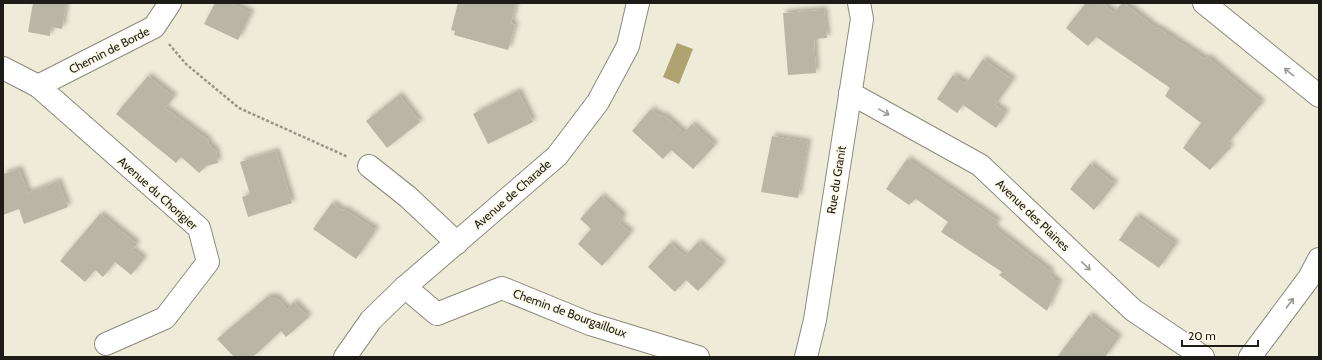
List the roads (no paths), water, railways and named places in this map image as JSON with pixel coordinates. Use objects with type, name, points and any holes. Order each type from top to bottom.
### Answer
[{"type":"street","name":"Chemin de Borde","points":[[38,86],[154,27],[170,3]]},
{"type":"street","name":"Avenue de Charade","points":[[345,357],[371,320],[405,287],[557,156],[598,102],[628,46],[638,3]]},
{"type":"street","name":"Rue du Granit","points":[[806,357],[814,320],[862,19],[859,3]]},
{"type":"street","points":[[1204,3],[1318,93]]},
{"type":"street","name":"Avenue du Chorigier","points":[[3,68],[38,86],[199,228],[208,262],[165,318],[106,344]]},
{"type":"street","name":"Avenue des Plaines","points":[[850,93],[980,165],[1133,310],[1203,357]]},
{"type":"street","points":[[369,166],[408,197],[457,243]]},
{"type":"street","points":[[1250,357],[1309,278],[1319,259]]},
{"type":"street","name":"Chemin de Bourgailloux","points":[[405,287],[437,314],[502,288],[590,324],[698,357]]}]
